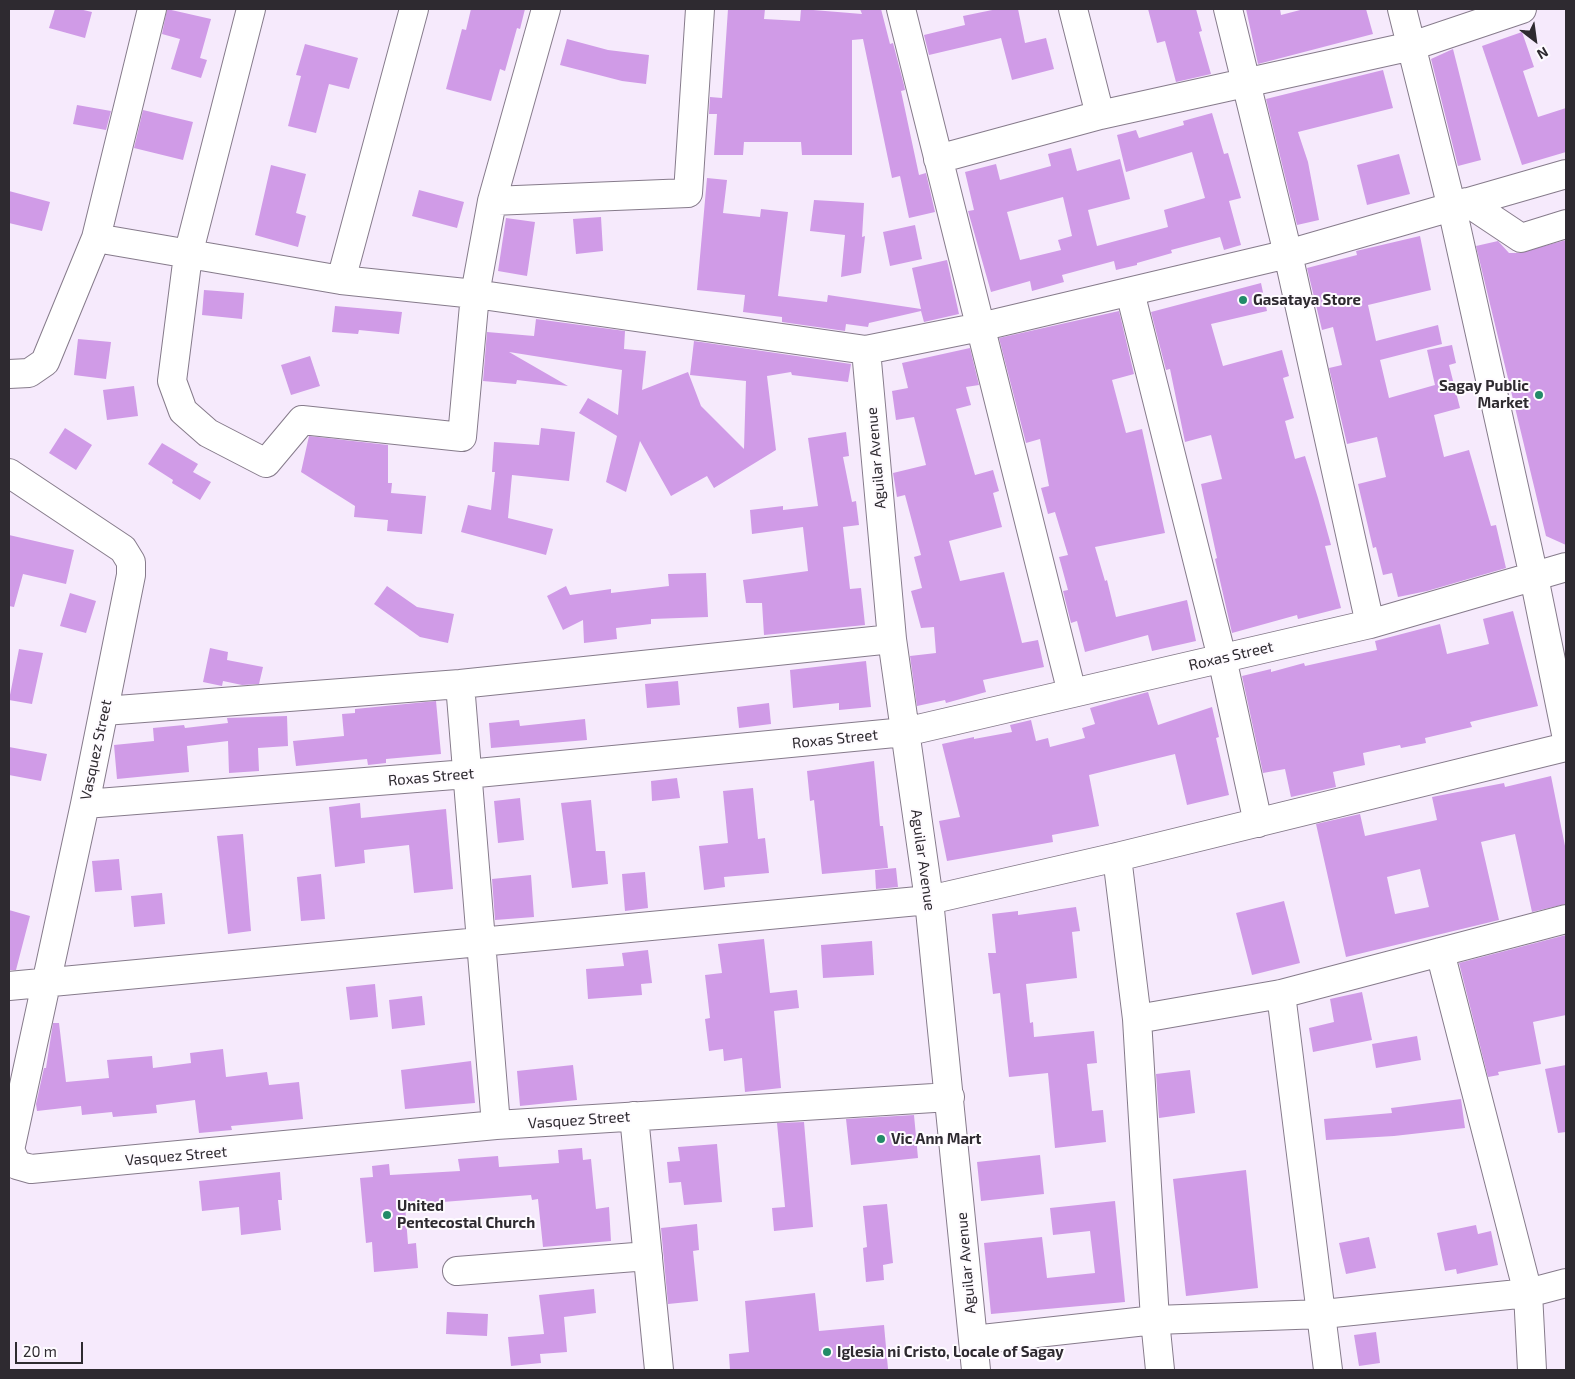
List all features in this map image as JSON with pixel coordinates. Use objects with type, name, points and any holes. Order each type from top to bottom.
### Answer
[{"type":"street","points":[[9,374],[29,374],[45,362],[96,238],[152,9]]},
{"type":"street","points":[[251,9],[188,255],[172,380],[183,411],[208,433],[266,463],[302,420],[462,436],[475,294],[492,201],[546,9]]},
{"type":"street","points":[[341,280],[414,9]]},
{"type":"street","points":[[492,201],[688,194],[700,9]]},
{"type":"street","points":[[901,9],[1072,693]]},
{"type":"street","points":[[1073,9],[1100,114]]},
{"type":"street","points":[[1228,9],[1288,254],[1370,624]]},
{"type":"street","points":[[9,986],[481,944],[929,900],[1258,823],[1565,731],[1459,205],[1402,9]]},
{"type":"street","points":[[938,159],[1100,114],[1247,84],[1412,46],[1522,9]]},
{"type":"street","points":[[96,238],[341,280],[475,294],[866,350],[980,327],[1288,254],[1566,174]]},
{"type":"street","points":[[1459,205],[1521,238],[1566,224]]},
{"type":"street","points":[[1130,292],[1222,658],[1258,823]]},
{"type":"street","name":"Aguilar Avenue","points":[[866,350],[892,639],[929,900],[976,1370]]},
{"type":"street","name":"Vasquez Street","points":[[9,473],[123,549],[131,562],[131,575],[85,804],[10,1150],[18,1165],[31,1170],[496,1125],[950,1097]]},
{"type":"street","name":"Roxas Street","points":[[85,804],[467,774],[905,732],[1370,624],[1566,567]]},
{"type":"street","points":[[104,711],[460,684],[892,639]]},
{"type":"street","points":[[460,684],[496,1125]]},
{"type":"street","points":[[1118,857],[1137,1019],[1155,1320],[1160,1370]]},
{"type":"street","points":[[1137,1019],[1281,994],[1566,919]]},
{"type":"street","points":[[1440,952],[1528,1293],[1532,1370]]},
{"type":"street","points":[[1281,994],[1323,1314],[1328,1370]]},
{"type":"street","points":[[634,1116],[659,1370]]},
{"type":"street","points":[[458,1271],[648,1256]]},
{"type":"street","points":[[973,1340],[1155,1320],[1323,1314],[1528,1293],[1566,1282]]},
{"type":"building","points":[[55,9],[79,9],[92,12],[85,38],[49,28]]},
{"type":"building","points":[[167,9],[211,19],[200,58],[207,60],[201,78],[171,69],[180,39],[162,34]]},
{"type":"building","points":[[471,9],[525,9],[520,29],[517,28],[505,71],[500,69],[491,101],[446,89],[462,29],[466,30]]},
{"type":"building","points":[[728,9],[765,9],[764,19],[800,21],[801,9],[862,14],[860,9],[881,9],[890,44],[893,43],[904,85],[905,90],[901,91],[919,175],[926,173],[935,212],[909,218],[900,176],[892,178],[863,39],[852,40],[852,155],[802,155],[801,142],[744,142],[743,155],[714,155],[717,114],[709,114],[710,97],[722,98]]},
{"type":"building","points":[[997,9],[1018,9],[1025,43],[1046,38],[1054,69],[1012,80],[1001,38],[929,55],[924,35],[965,25],[963,16]]},
{"type":"building","points":[[1148,9],[1196,9],[1202,31],[1199,32],[1211,74],[1176,82],[1165,41],[1157,43]]},
{"type":"building","points":[[1246,9],[1280,9],[1281,15],[1304,9],[1366,9],[1373,34],[1258,64]]},
{"type":"building","points":[[1522,32],[1534,67],[1523,71],[1538,117],[1566,108],[1566,152],[1522,165],[1482,46]]},
{"type":"building","points":[[567,39],[608,50],[649,55],[646,84],[622,81],[560,65]]},
{"type":"building","points":[[305,44],[358,58],[349,89],[329,84],[316,133],[288,126],[301,76],[296,75]]},
{"type":"building","points":[[1453,49],[1481,160],[1458,166],[1431,59]]},
{"type":"building","points":[[1383,70],[1393,108],[1298,132],[1308,162],[1319,220],[1297,225],[1266,99]]},
{"type":"building","points":[[77,105],[111,111],[106,130],[73,124]]},
{"type":"building","points":[[143,110],[193,122],[183,160],[134,148]]},
{"type":"building","points":[[1212,113],[1224,154],[1228,153],[1241,198],[1229,201],[1241,245],[1224,250],[1220,237],[1171,250],[1172,253],[1137,263],[1137,265],[1116,270],[1114,261],[1062,275],[1064,282],[1032,291],[1030,281],[991,292],[968,211],[974,210],[965,172],[996,164],[1000,180],[1051,166],[1048,154],[1071,148],[1077,171],[1120,159],[1130,199],[1088,210],[1097,246],[1168,227],[1164,210],[1205,198],[1192,152],[1126,172],[1117,135],[1136,130],[1139,138],[1184,125],[1183,121]],"holes":[[[1063,197],[1072,236],[1058,240],[1061,250],[1020,260],[1007,212]]]},
{"type":"building","points":[[1399,154],[1410,194],[1367,205],[1357,165]]},
{"type":"building","points":[[271,165],[306,174],[296,213],[306,216],[298,247],[255,235]]},
{"type":"building","points":[[707,178],[727,180],[723,213],[760,217],[761,209],[788,212],[778,296],[827,302],[828,295],[921,309],[912,268],[947,260],[959,314],[924,322],[921,311],[869,323],[868,327],[846,324],[845,331],[782,322],[782,317],[743,312],[745,295],[697,290]]},
{"type":"building","points":[[419,190],[464,202],[457,228],[412,216]]},
{"type":"building","points":[[9,191],[50,202],[42,231],[9,223]]},
{"type":"building","points":[[814,200],[864,203],[862,237],[865,236],[861,273],[841,277],[845,235],[810,231]]},
{"type":"building","points":[[601,217],[603,251],[576,254],[573,219]]},
{"type":"building","points":[[506,218],[535,222],[527,276],[498,271]]},
{"type":"building","points":[[915,225],[922,259],[890,266],[883,232]]},
{"type":"building","points":[[1420,236],[1431,290],[1368,305],[1376,341],[1438,325],[1442,344],[1380,360],[1389,398],[1435,385],[1427,350],[1452,345],[1456,363],[1449,365],[1460,408],[1434,415],[1444,457],[1469,450],[1491,526],[1496,525],[1506,568],[1427,591],[1398,597],[1392,573],[1383,575],[1376,547],[1373,548],[1358,484],[1386,477],[1377,437],[1347,444],[1329,368],[1342,365],[1333,327],[1322,330],[1307,268],[1357,255],[1356,251]]},
{"type":"building","name":"Sagay Public Market","points":[[1566,240],[1566,545],[1546,536],[1476,246],[1498,241],[1509,253],[1519,253]]},
{"type":"building","points":[[1261,283],[1267,311],[1211,324],[1223,366],[1282,350],[1289,376],[1283,378],[1294,418],[1285,421],[1295,459],[1305,456],[1318,498],[1331,545],[1325,546],[1341,608],[1298,619],[1297,615],[1232,633],[1215,559],[1217,558],[1201,484],[1222,479],[1211,435],[1185,442],[1170,369],[1166,370],[1151,312]]},
{"type":"building","points":[[204,290],[244,293],[242,319],[202,315]]},
{"type":"building","points":[[335,306],[402,312],[399,334],[359,330],[358,334],[332,332]]},
{"type":"building","points":[[1119,311],[1134,374],[1112,380],[1126,433],[1142,429],[1165,533],[1095,547],[1105,581],[1107,580],[1116,617],[1187,600],[1196,641],[1152,651],[1148,635],[1085,652],[1077,621],[1071,623],[1063,591],[1068,590],[1059,557],[1068,555],[1055,512],[1048,514],[1041,488],[1049,486],[1040,439],[1026,443],[999,338]]},
{"type":"building","points":[[536,319],[625,331],[624,349],[646,351],[642,390],[688,372],[701,406],[744,449],[746,381],[690,375],[694,341],[851,364],[848,382],[792,375],[791,372],[767,376],[776,450],[714,488],[707,476],[671,496],[640,441],[626,492],[606,482],[617,436],[579,413],[588,398],[618,415],[622,370],[509,352],[568,386],[517,380],[516,384],[483,381],[487,332],[534,336]]},
{"type":"building","points":[[78,339],[111,342],[106,379],[74,375]]},
{"type":"building","points":[[970,348],[979,385],[966,387],[971,405],[956,409],[975,475],[993,470],[999,491],[993,493],[1002,527],[949,541],[960,581],[1004,572],[1022,643],[1038,640],[1044,667],[983,680],[986,692],[946,703],[945,700],[917,706],[910,656],[936,653],[934,627],[921,628],[911,591],[922,588],[914,557],[921,555],[905,495],[897,497],[893,473],[926,465],[914,417],[896,420],[892,391],[908,388],[902,363]]},
{"type":"building","points":[[310,356],[320,386],[291,395],[281,365]]},
{"type":"building","points":[[134,386],[138,416],[107,420],[103,390]]},
{"type":"building","points":[[65,428],[92,445],[76,470],[49,453]]},
{"type":"building","points":[[541,428],[575,432],[569,481],[512,475],[508,518],[553,529],[546,555],[461,532],[468,505],[491,510],[495,472],[492,472],[494,442],[539,445]]},
{"type":"building","points":[[846,432],[849,456],[843,457],[852,502],[856,501],[859,525],[843,527],[850,589],[861,588],[865,625],[764,635],[762,603],[746,603],[743,580],[808,571],[803,527],[752,534],[750,510],[783,506],[783,510],[818,506],[808,438]]},
{"type":"building","points":[[309,436],[388,445],[388,483],[392,483],[391,493],[426,496],[422,534],[387,531],[388,520],[354,517],[355,506],[301,472]]},
{"type":"building","points":[[162,443],[198,464],[193,472],[211,482],[200,500],[172,483],[173,480],[148,464]]},
{"type":"building","points":[[9,535],[74,550],[66,584],[23,574],[14,607],[9,606]]},
{"type":"building","points":[[706,573],[708,617],[651,619],[651,624],[616,628],[617,639],[584,643],[583,620],[563,630],[547,596],[566,586],[570,595],[611,589],[611,593],[669,586],[668,574]]},
{"type":"building","points":[[387,586],[417,607],[454,614],[448,643],[420,637],[374,604]]},
{"type":"building","points":[[70,593],[96,601],[86,633],[60,626]]},
{"type":"building","points":[[1513,611],[1538,706],[1470,722],[1472,727],[1425,738],[1426,743],[1401,748],[1400,745],[1363,753],[1365,765],[1333,772],[1336,787],[1291,797],[1285,769],[1263,773],[1242,676],[1271,669],[1271,672],[1304,663],[1305,666],[1377,650],[1375,641],[1440,624],[1447,654],[1489,644],[1483,619]]},
{"type":"building","points":[[210,648],[228,652],[227,660],[263,667],[259,684],[242,685],[223,681],[222,686],[203,682]]},
{"type":"building","points":[[19,649],[43,653],[32,704],[9,700]]},
{"type":"building","points":[[866,661],[871,707],[839,710],[839,703],[793,708],[790,670]]},
{"type":"building","points":[[678,681],[680,705],[647,708],[645,684]]},
{"type":"building","points":[[1148,692],[1158,725],[1212,707],[1219,737],[1216,738],[1229,795],[1187,805],[1175,754],[1089,775],[1099,826],[1052,835],[1053,842],[947,861],[939,821],[960,817],[942,744],[1012,732],[1010,725],[1031,720],[1036,741],[1048,738],[1050,747],[1085,738],[1082,728],[1095,724],[1090,708]]},
{"type":"building","points":[[436,701],[441,754],[386,759],[386,763],[368,765],[367,759],[296,766],[293,741],[344,736],[342,714],[355,713],[355,709]]},
{"type":"building","points":[[769,703],[771,724],[739,728],[737,707]]},
{"type":"building","points":[[287,716],[288,746],[258,748],[259,771],[229,773],[228,741],[187,746],[189,772],[117,779],[114,745],[154,741],[153,728],[184,725],[185,728],[228,723],[227,718]]},
{"type":"building","points":[[585,719],[587,740],[491,748],[489,723],[519,720],[520,726]]},
{"type":"building","points":[[9,747],[47,754],[41,781],[9,775]]},
{"type":"building","points":[[874,761],[880,826],[883,826],[888,868],[822,874],[814,800],[810,801],[807,771]]},
{"type":"building","points":[[1551,776],[1566,851],[1566,904],[1532,912],[1515,834],[1481,842],[1499,920],[1346,957],[1316,824],[1360,814],[1365,836],[1437,820],[1432,797],[1504,783],[1505,787]],"holes":[[[1420,869],[1429,907],[1395,914],[1387,877]]]},
{"type":"building","points":[[677,778],[680,798],[652,801],[651,781]]},
{"type":"building","points":[[753,788],[758,839],[765,838],[769,873],[724,877],[725,887],[704,890],[699,846],[728,843],[723,791]]},
{"type":"building","points":[[520,798],[524,840],[498,843],[494,801]]},
{"type":"building","points":[[591,800],[596,851],[605,851],[608,884],[572,888],[561,803]]},
{"type":"building","points":[[360,803],[361,818],[446,809],[453,889],[414,893],[409,845],[364,850],[365,863],[335,867],[329,807]]},
{"type":"building","points":[[243,834],[251,931],[228,934],[217,836]]},
{"type":"building","points":[[119,859],[122,890],[95,892],[92,861]]},
{"type":"building","points":[[896,868],[898,887],[876,889],[875,870]]},
{"type":"building","points":[[645,872],[648,908],[625,911],[622,874]]},
{"type":"building","points":[[321,874],[325,919],[301,921],[297,877]]},
{"type":"building","points":[[531,875],[534,917],[495,920],[492,879]]},
{"type":"building","points":[[162,893],[165,924],[134,927],[131,896]]},
{"type":"building","points":[[1284,901],[1300,963],[1252,975],[1236,913]]},
{"type":"building","points":[[1076,907],[1080,931],[1072,932],[1077,978],[1026,984],[1030,1023],[1033,1022],[1034,1037],[1094,1031],[1097,1063],[1087,1064],[1092,1111],[1103,1110],[1106,1142],[1055,1148],[1048,1073],[1009,1077],[1000,993],[993,994],[988,953],[996,953],[992,914],[1018,911],[1018,915]]},
{"type":"building","points":[[9,910],[30,916],[16,970],[9,970]]},
{"type":"building","points":[[1566,935],[1566,1015],[1533,1022],[1541,1064],[1498,1072],[1499,1075],[1488,1077],[1459,963]]},
{"type":"building","points":[[764,939],[770,993],[797,990],[799,1008],[774,1011],[781,1088],[745,1092],[742,1058],[724,1061],[723,1049],[709,1051],[705,1019],[710,1018],[705,975],[722,973],[718,944]]},
{"type":"building","points":[[872,941],[874,975],[823,978],[821,945]]},
{"type":"building","points":[[648,950],[652,983],[641,984],[642,995],[588,999],[586,969],[624,966],[622,953]]},
{"type":"building","points":[[375,984],[378,1017],[350,1020],[346,987]]},
{"type":"building","points":[[1362,992],[1372,1040],[1313,1052],[1309,1028],[1334,1022],[1330,999]]},
{"type":"building","points":[[422,996],[425,1025],[392,1029],[389,1000]]},
{"type":"building","points":[[53,1023],[59,1023],[66,1082],[109,1078],[107,1060],[152,1056],[153,1068],[191,1063],[190,1053],[223,1049],[226,1077],[267,1072],[269,1085],[299,1082],[303,1119],[231,1126],[232,1130],[199,1133],[195,1100],[156,1105],[157,1113],[113,1117],[112,1112],[82,1115],[81,1106],[37,1111],[36,1104],[44,1068],[46,1068]]},
{"type":"building","points":[[1417,1036],[1421,1060],[1376,1068],[1372,1044]]},
{"type":"building","points":[[471,1061],[475,1103],[405,1109],[401,1070]]},
{"type":"building","points":[[573,1065],[577,1100],[520,1106],[517,1071]]},
{"type":"building","points":[[1566,1065],[1566,1132],[1558,1133],[1545,1069]]},
{"type":"building","points":[[1190,1070],[1195,1113],[1159,1118],[1156,1074]]},
{"type":"building","points":[[1461,1099],[1465,1128],[1394,1136],[1326,1140],[1324,1119],[1392,1113],[1391,1108]]},
{"type":"building","points":[[914,1115],[918,1158],[851,1165],[846,1119]]},
{"type":"building","points":[[804,1122],[813,1227],[774,1231],[772,1208],[785,1207],[777,1123]]},
{"type":"building","points":[[717,1144],[722,1202],[684,1205],[681,1182],[669,1183],[667,1162],[680,1161],[678,1147]]},
{"type":"building","points":[[582,1148],[583,1160],[591,1159],[596,1209],[609,1207],[611,1241],[543,1247],[538,1199],[532,1200],[531,1195],[405,1205],[408,1244],[416,1243],[418,1268],[374,1272],[372,1242],[366,1243],[360,1178],[373,1177],[372,1166],[389,1164],[390,1175],[460,1171],[458,1159],[498,1156],[499,1167],[559,1163],[558,1150]]},
{"type":"building","points":[[1040,1155],[1044,1194],[981,1201],[977,1162]]},
{"type":"building","points":[[1246,1170],[1258,1288],[1186,1296],[1173,1179]]},
{"type":"building","points":[[280,1172],[282,1200],[278,1200],[281,1230],[241,1235],[239,1207],[202,1211],[199,1181]]},
{"type":"building","points":[[1115,1201],[1125,1302],[991,1314],[984,1243],[1042,1237],[1047,1278],[1095,1273],[1090,1231],[1053,1235],[1050,1208]]},
{"type":"building","points":[[887,1204],[893,1263],[883,1265],[884,1280],[866,1282],[863,1248],[867,1247],[863,1206]]},
{"type":"building","points":[[697,1224],[699,1250],[693,1251],[698,1301],[668,1304],[661,1228]]},
{"type":"building","points":[[1476,1225],[1478,1234],[1491,1231],[1498,1265],[1457,1274],[1456,1269],[1445,1271],[1437,1233]]},
{"type":"building","points":[[1369,1237],[1376,1268],[1346,1274],[1339,1243]]},
{"type":"building","points":[[594,1289],[596,1313],[564,1317],[567,1352],[540,1354],[541,1363],[511,1366],[508,1337],[544,1334],[539,1295]]},
{"type":"building","points":[[815,1293],[819,1331],[884,1325],[888,1369],[730,1370],[729,1354],[749,1352],[745,1301]]},
{"type":"building","points":[[447,1312],[488,1314],[487,1336],[446,1334]]},
{"type":"building","points":[[1376,1332],[1380,1363],[1359,1366],[1354,1335]]},
{"type":"place","name":"Gasataya Store","points":[[1243,300]]},
{"type":"place","name":"Sagay Public Market","points":[[1539,395]]},
{"type":"place","name":"Vic Ann Mart","points":[[881,1139]]},
{"type":"place","name":"United Pentecostal Church","points":[[387,1215]]},
{"type":"place","name":"Iglesia ni Cristo, Locale of Sagay","points":[[827,1352]]}]
